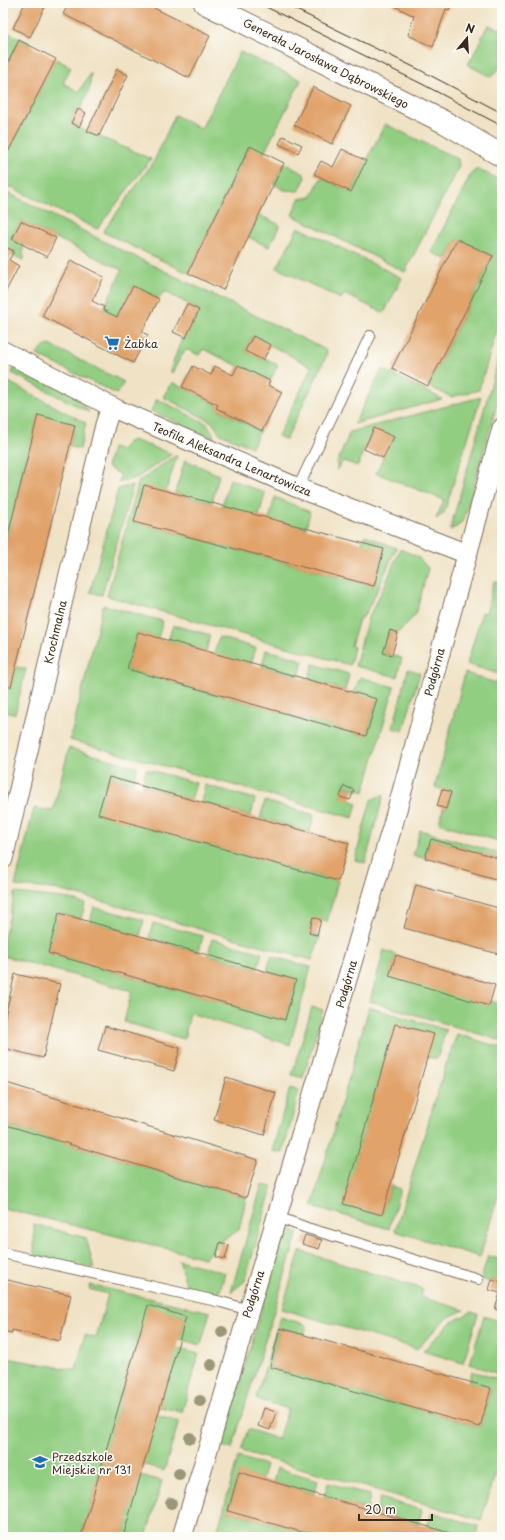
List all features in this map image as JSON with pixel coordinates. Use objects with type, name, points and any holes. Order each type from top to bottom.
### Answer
[{"type":"street","name":"Generała Jarosława Dąbrowskiego","points":[[206,3],[446,123],[502,156]]},
{"type":"street","name":"Generała Jarosława Dąbrowskiego","points":[[446,123],[502,138]]},
{"type":"street","name":"Teofila Aleksandra Lenartowicza","points":[[3,351],[111,407],[298,488],[467,554]]},
{"type":"street","name":"Krochmalna","points":[[3,859],[65,591],[111,407]]},
{"type":"street","name":"Podgórna","points":[[182,1537],[391,831],[502,428]]},
{"type":"lane","points":[[298,488],[370,336]]},
{"type":"lane","points":[[277,1217],[315,1230],[478,1279]]},
{"type":"lane","points":[[3,1253],[221,1302],[249,1310]]},
{"type":"green space","points":[[488,25],[502,30],[502,66],[491,77],[468,65]]},
{"type":"green space","points":[[3,30],[31,44],[30,46],[19,41],[8,62],[3,59]]},
{"type":"green space","points":[[240,52],[301,80],[264,153],[249,147],[188,273],[103,232],[154,161],[175,115],[201,129]]},
{"type":"green space","points":[[56,59],[71,67],[63,83],[79,92],[91,72],[90,88],[80,110],[77,109],[71,123],[151,159],[97,229],[16,190],[13,187],[3,188],[3,162]]},
{"type":"green space","points":[[385,124],[458,159],[459,166],[405,272],[292,215],[299,199],[311,197],[321,178],[351,192]]},
{"type":"green space","points":[[284,163],[304,174],[305,179],[299,191],[284,190],[274,184]]},
{"type":"green space","points":[[477,169],[502,181],[502,313],[479,390],[451,397],[428,386],[493,256],[457,239],[446,259],[431,252],[471,174]]},
{"type":"green space","points":[[10,194],[326,350],[327,354],[324,361],[286,440],[278,436],[312,367],[253,336],[245,351],[263,360],[264,358],[278,365],[270,381],[203,349],[199,355],[188,350],[184,351],[172,373],[170,370],[183,336],[199,310],[164,291],[159,299],[133,286],[117,317],[103,310],[122,270],[21,221],[12,239],[24,245],[24,258],[23,260],[12,255],[14,251],[3,246],[3,195]]},
{"type":"green space","points":[[259,215],[280,225],[269,247],[248,237]]},
{"type":"green space","points":[[298,227],[402,278],[384,313],[344,294],[341,299],[277,268]]},
{"type":"green space","points":[[50,345],[124,382],[117,394],[37,355],[41,349]]},
{"type":"green space","points":[[502,346],[502,387],[464,519],[458,526],[450,530]]},
{"type":"green space","points":[[15,366],[78,398],[89,412],[12,373]]},
{"type":"green space","points":[[382,369],[442,399],[354,424]]},
{"type":"green space","points":[[5,380],[86,423],[80,449],[70,447],[75,425],[38,416],[3,555],[3,385]]},
{"type":"green space","points":[[172,382],[218,405],[216,408],[260,431],[252,447],[220,434],[212,422],[163,397]]},
{"type":"green space","points":[[481,397],[444,513],[436,519],[444,500],[376,473],[393,437],[374,428],[358,466],[343,461],[337,470],[337,463],[350,432]]},
{"type":"green space","points":[[157,399],[206,423],[213,433],[214,439],[151,411]]},
{"type":"green space","points":[[133,440],[172,454],[138,477],[118,483],[121,475],[107,467],[112,448],[121,450],[127,443]]},
{"type":"green space","points":[[177,456],[166,491],[134,522],[374,586],[384,550],[362,544],[365,535],[396,548],[364,616],[359,619],[351,646],[354,647],[350,665],[107,596],[139,481]]},
{"type":"green space","points":[[185,460],[219,475],[212,503],[175,493]]},
{"type":"green space","points":[[230,479],[265,493],[259,516],[222,506]]},
{"type":"green space","points":[[133,485],[102,595],[90,592],[118,489]]},
{"type":"green space","points":[[275,497],[310,512],[306,528],[269,519]]},
{"type":"green space","points":[[400,549],[418,557],[428,568],[416,614],[398,633],[390,630],[383,653],[402,658],[397,677],[355,666],[368,618],[384,587]]},
{"type":"green space","points":[[494,581],[502,584],[502,675],[467,664],[482,612],[486,613]]},
{"type":"green space","points":[[103,605],[163,621],[158,638],[138,632],[127,669],[366,736],[377,700],[354,693],[360,677],[394,687],[364,792],[344,786],[340,796],[357,803],[353,818],[70,740]]},
{"type":"green space","points":[[173,625],[210,635],[206,651],[168,641]]},
{"type":"green space","points":[[219,637],[256,648],[251,664],[214,654]]},
{"type":"green space","points":[[266,650],[303,660],[299,677],[262,667]]},
{"type":"green space","points":[[313,664],[349,674],[345,690],[308,680]]},
{"type":"green space","points":[[16,667],[26,669],[15,714],[3,711],[3,685]]},
{"type":"green space","points":[[408,669],[420,673],[403,731],[393,728]]},
{"type":"green space","points":[[465,673],[502,685],[502,842],[439,823],[443,808],[446,809],[451,792],[435,787]]},
{"type":"green space","points":[[69,748],[137,767],[133,783],[109,777],[99,814],[338,881],[327,922],[313,918],[309,933],[320,937],[312,960],[54,889],[15,886],[34,808],[53,811]]},
{"type":"green space","points":[[146,769],[196,783],[191,800],[142,785]]},
{"type":"green space","points":[[205,785],[255,799],[251,816],[201,802]]},
{"type":"green space","points":[[384,794],[365,863],[355,860],[371,800]]},
{"type":"green space","points":[[265,801],[314,815],[310,832],[260,818]]},
{"type":"green space","points":[[420,830],[502,854],[502,859],[431,839],[425,858],[413,856]]},
{"type":"green space","points":[[15,893],[70,899],[85,904],[81,919],[59,913],[48,953],[285,1020],[296,980],[267,972],[271,956],[311,967],[290,1045],[190,1013],[184,1039],[124,1022],[132,991],[3,956],[3,942]]},
{"type":"green space","points":[[94,907],[144,920],[140,936],[90,922]]},
{"type":"green space","points":[[153,923],[203,936],[199,952],[149,938]]},
{"type":"green space","points":[[212,939],[262,953],[257,969],[208,955]]},
{"type":"green space","points":[[384,950],[396,955],[390,975],[502,1004],[502,1041],[370,1001]]},
{"type":"green space","points":[[312,1007],[323,1010],[303,1078],[292,1075]]},
{"type":"green space","points":[[369,1007],[446,1030],[437,1059],[427,1057],[433,1034],[395,1024],[344,1203],[382,1215],[391,1186],[400,1189],[389,1229],[312,1206]]},
{"type":"green space","points":[[457,1034],[502,1048],[502,1183],[480,1257],[395,1231],[446,1064]]},
{"type":"green space","points":[[290,1088],[299,1091],[283,1153],[272,1151]]},
{"type":"green space","points":[[3,1124],[246,1198],[239,1230],[220,1242],[205,1258],[3,1208]]},
{"type":"green space","points":[[262,1184],[272,1187],[245,1281],[231,1292]]},
{"type":"green space","points":[[34,1224],[86,1238],[94,1268],[34,1255]]},
{"type":"green space","points":[[286,1227],[298,1232],[232,1449],[221,1446]]},
{"type":"green space","points":[[300,1251],[423,1289],[421,1297],[464,1310],[445,1319],[417,1349],[282,1309]]},
{"type":"green space","points":[[502,1251],[502,1282],[492,1279],[491,1282],[481,1279],[488,1256],[499,1259]]},
{"type":"green space","points":[[179,1260],[225,1273],[219,1294],[187,1288]]},
{"type":"green space","name":"Przedszkole Miejskie nr 131","points":[[90,1285],[210,1312],[201,1345],[179,1339],[186,1317],[148,1306],[81,1537],[3,1537],[3,1370],[6,1358],[76,1370],[85,1335],[96,1338],[108,1294],[89,1289]]},
{"type":"green space","points":[[471,1312],[478,1314],[463,1363],[423,1351],[450,1323]]},
{"type":"green space","points":[[484,1316],[502,1322],[502,1375],[470,1364]]},
{"type":"green space","points":[[280,1317],[307,1325],[304,1335],[280,1328],[270,1367],[480,1427],[491,1389],[469,1382],[472,1371],[502,1382],[502,1454],[481,1520],[241,1451],[248,1429],[278,1439],[288,1409],[256,1399]]},
{"type":"green space","points":[[176,1348],[199,1354],[182,1412],[160,1407]]},
{"type":"green space","points":[[157,1415],[179,1421],[164,1471],[143,1464]]},
{"type":"green space","points":[[238,1457],[266,1465],[262,1479],[239,1473],[228,1511],[319,1537],[216,1537]]},
{"type":"green space","points":[[277,1468],[318,1480],[315,1494],[273,1482]]},
{"type":"green space","points":[[140,1475],[162,1481],[146,1537],[124,1532]]},
{"type":"green space","points":[[328,1483],[370,1495],[367,1509],[324,1497]]},
{"type":"green space","points":[[380,1498],[422,1510],[418,1524],[376,1512]]},
{"type":"green space","points":[[432,1512],[478,1526],[476,1537],[449,1537],[450,1533],[427,1527]]},
{"type":"building","points":[[25,3],[47,3],[30,37],[13,28]]},
{"type":"building","points":[[69,3],[144,3],[210,36],[189,78],[63,14]]},
{"type":"building","points":[[389,3],[451,3],[449,10],[446,9],[433,47],[408,35],[414,16]]},
{"type":"building","points":[[19,40],[56,59],[3,162],[3,73]]},
{"type":"building","points":[[117,69],[128,75],[99,136],[87,131]]},
{"type":"building","points":[[313,87],[351,106],[332,144],[294,125]]},
{"type":"building","points":[[78,109],[86,113],[79,127],[71,123]]},
{"type":"building","points":[[283,136],[302,145],[298,153],[279,144]]},
{"type":"building","points":[[250,146],[284,163],[223,290],[188,273]]},
{"type":"building","points":[[342,149],[366,161],[351,192],[314,174],[321,161],[333,167]]},
{"type":"building","points":[[21,221],[56,238],[47,257],[12,239]]},
{"type":"building","points":[[457,239],[493,256],[428,386],[392,368]]},
{"type":"building","points":[[3,246],[14,251],[9,260],[19,266],[4,295],[3,294]]},
{"type":"building","points":[[71,260],[104,277],[92,301],[104,307],[103,310],[117,317],[133,286],[159,299],[142,332],[148,335],[133,363],[42,316]]},
{"type":"building","points":[[187,304],[199,310],[186,338],[173,332]]},
{"type":"building","points":[[253,336],[271,345],[263,360],[245,351]]},
{"type":"building","points":[[238,365],[270,381],[268,385],[282,392],[262,431],[216,408],[218,405],[182,387],[193,366],[211,375],[215,366],[233,375]]},
{"type":"building","points":[[38,415],[75,425],[11,687],[3,685],[3,555]]},
{"type":"building","points":[[374,428],[394,437],[383,458],[364,449]]},
{"type":"building","points":[[144,485],[384,549],[374,586],[134,522]]},
{"type":"building","points":[[390,630],[398,633],[392,655],[383,653]]},
{"type":"building","points":[[138,632],[377,699],[366,736],[127,669]]},
{"type":"building","points":[[109,777],[349,843],[338,881],[98,814]]},
{"type":"building","points":[[344,786],[354,790],[350,800],[340,797]]},
{"type":"building","points":[[442,789],[451,792],[446,809],[437,806]]},
{"type":"building","points":[[431,839],[502,859],[502,881],[425,858]]},
{"type":"building","points":[[416,885],[502,909],[502,955],[404,928]]},
{"type":"building","points":[[59,913],[296,980],[285,1020],[48,953]]},
{"type":"building","points":[[313,917],[321,920],[317,935],[309,933]]},
{"type":"building","points":[[396,955],[495,985],[489,1006],[389,976]]},
{"type":"building","points":[[15,974],[60,984],[43,1058],[3,1048],[3,1025]]},
{"type":"building","points":[[395,1024],[434,1034],[382,1215],[343,1204]]},
{"type":"building","points":[[105,1026],[180,1048],[174,1071],[98,1050]]},
{"type":"building","points":[[226,1077],[276,1093],[264,1135],[214,1120]]},
{"type":"building","points":[[3,1082],[258,1160],[246,1198],[3,1124]]},
{"type":"building","points":[[305,1235],[322,1240],[319,1249],[302,1244]]},
{"type":"building","points":[[220,1242],[229,1245],[225,1259],[216,1257]]},
{"type":"building","points":[[3,1279],[71,1295],[60,1341],[12,1330],[12,1333],[3,1331]]},
{"type":"building","points":[[492,1279],[502,1282],[502,1311],[495,1309],[500,1293],[489,1290]]},
{"type":"building","points":[[148,1305],[186,1317],[123,1537],[81,1537]]},
{"type":"building","points":[[280,1328],[491,1388],[480,1427],[270,1367]]},
{"type":"building","points":[[264,1408],[276,1412],[270,1430],[258,1426]]},
{"type":"building","points":[[239,1472],[450,1533],[449,1537],[319,1537],[228,1511]]},
{"type":"tram line","points":[[258,3],[422,84],[502,126]]},
{"type":"tram line","points":[[282,3],[420,70],[502,113]]},
{"type":"place","name":"Żabka","points":[[112,343]]},
{"type":"place","name":"Przedszkole Miejskie nr 131","points":[[40,1462]]}]
